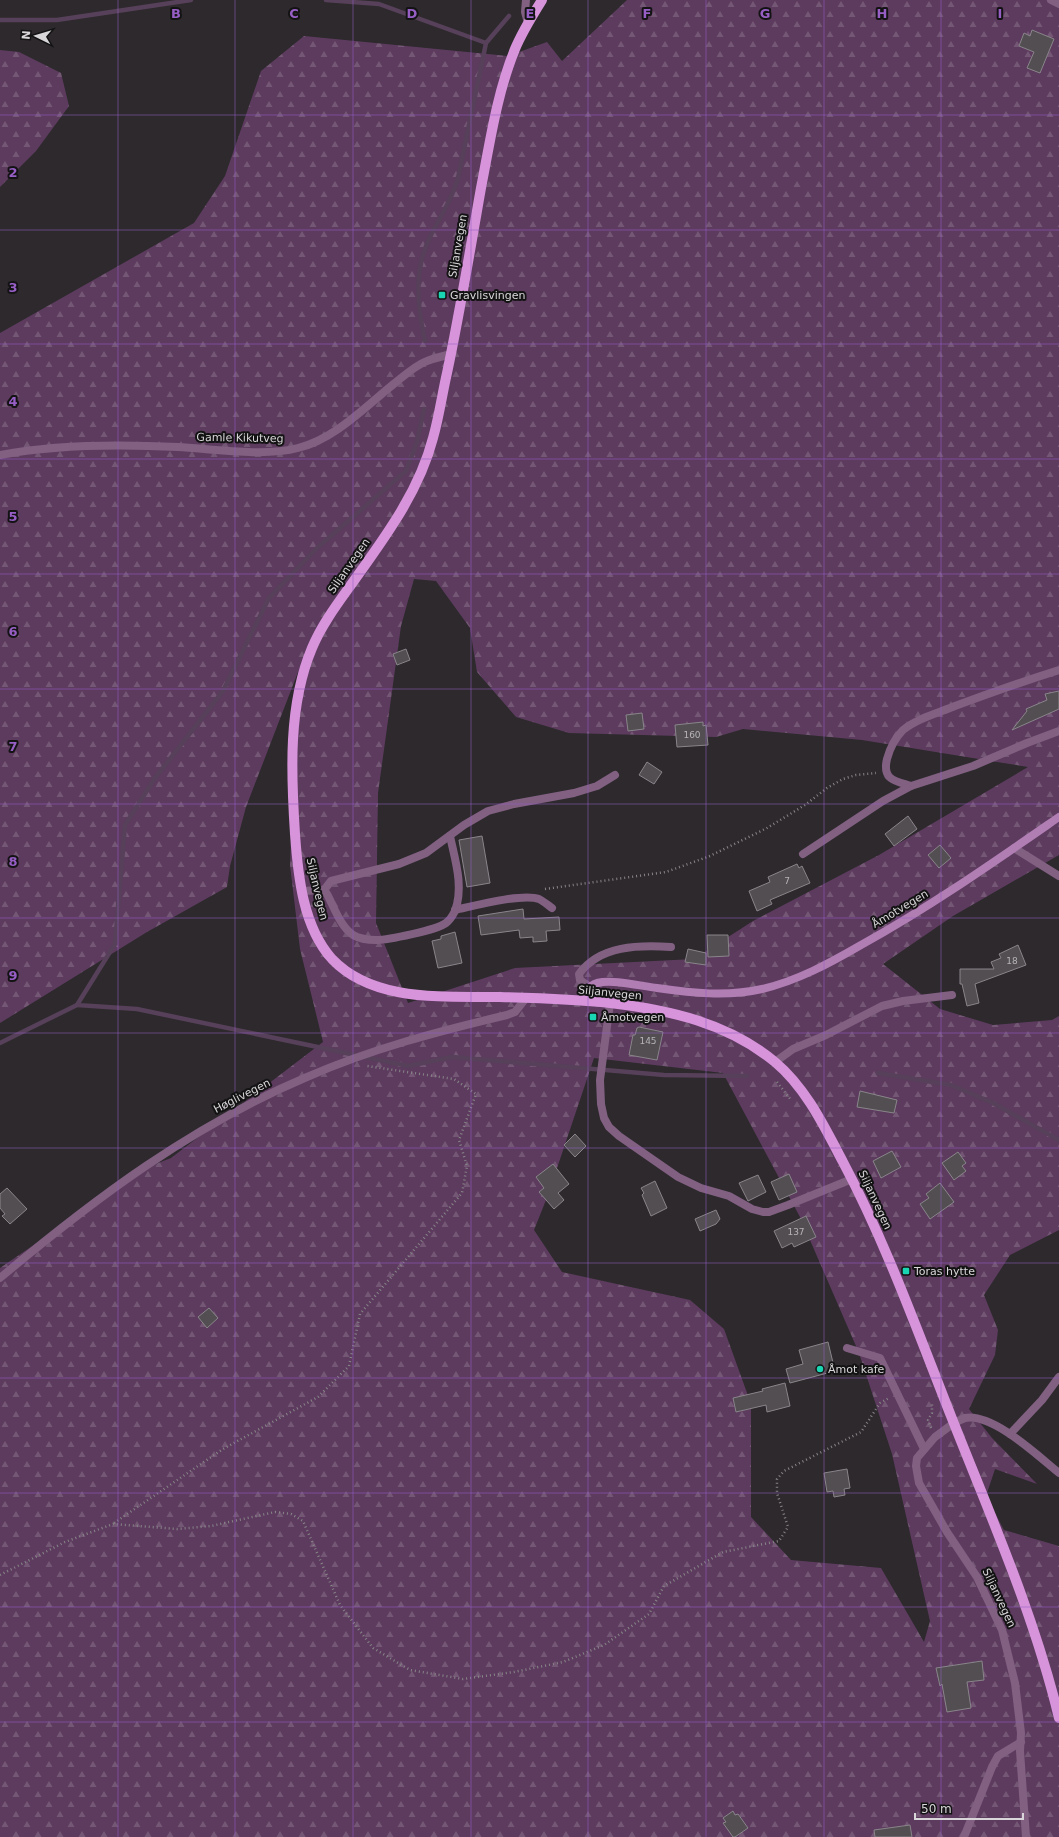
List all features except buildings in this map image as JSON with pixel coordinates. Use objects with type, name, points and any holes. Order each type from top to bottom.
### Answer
[{"type":"main road","name":"Siljanvegen","points":[[542,0],[528,22],[515,49],[504,81],[493,127],[451,354],[433,438],[420,475],[396,521],[325,624],[314,645],[305,669],[296,716],[293,763],[295,841],[302,891],[310,919],[322,946],[343,968],[364,982],[389,990],[425,995],[526,998],[610,1003],[664,1011],[706,1022],[743,1039],[775,1062],[799,1088],[824,1125],[852,1179],[899,1283],[1004,1550],[1036,1638],[1059,1718]]},
{"type":"main road","name":"Åmotvegen","points":[[590,987],[604,982],[631,984],[688,993],[723,995],[762,989],[776,985],[810,972],[886,932],[928,906],[1059,817]]},
{"type":"main road","points":[[582,1001],[584,994],[590,987]]},
{"type":"street","points":[[526,0],[525,12],[528,22]]},
{"type":"street","points":[[1051,0],[1059,4]]},
{"type":"street","name":"Gamle Kikutveg","points":[[0,455],[21,451],[83,446],[164,446],[254,451],[283,451],[299,448],[319,441],[340,428],[410,371],[426,361],[451,354]]},
{"type":"street","points":[[911,786],[892,780],[888,776],[886,770],[888,757],[895,740],[912,724],[999,690],[1059,670]]},
{"type":"street","points":[[803,854],[883,801],[911,786],[973,766],[1059,731]]},
{"type":"street","points":[[302,891],[324,890],[331,881],[412,859],[426,853],[464,825],[488,811],[514,804],[574,793],[597,786],[615,775]]},
{"type":"street","points":[[324,890],[343,925],[352,935],[364,940],[378,940],[438,927],[448,922],[455,910],[459,882],[450,836]]},
{"type":"street","points":[[1014,848],[1059,876]]},
{"type":"street","points":[[455,910],[501,901],[529,898],[539,900],[552,908]]},
{"type":"street","points":[[590,987],[580,980],[580,974],[589,963],[613,950],[636,946],[671,947]]},
{"type":"street","points":[[775,1062],[793,1049],[826,1035],[882,1006],[904,1001],[952,996]]},
{"type":"street","name":"Høglivegen","points":[[0,1278],[137,1171],[183,1141],[235,1111],[284,1087],[347,1062],[402,1043],[515,1012],[526,998]]},
{"type":"street","points":[[610,1003],[600,1080],[601,1104],[604,1118],[609,1127],[619,1136],[678,1177],[701,1188],[729,1196],[752,1209],[763,1212],[769,1212],[788,1205],[852,1179]]},
{"type":"street","points":[[847,1348],[880,1358],[896,1394],[910,1417],[924,1449]]},
{"type":"street","points":[[1010,1434],[1042,1400],[1059,1377]]},
{"type":"street","points":[[954,1423],[964,1418],[979,1419],[1010,1434],[1059,1473]]},
{"type":"street","name":"Siljanvegen","points":[[954,1423],[924,1449],[917,1458],[916,1466],[919,1483],[944,1526],[977,1577],[1002,1630],[1015,1683],[1021,1733],[1026,1837]]},
{"type":"street","points":[[964,1837],[992,1767],[998,1756],[1021,1742]]},
{"type":"path","points":[[529,898],[542,890],[666,872],[710,856],[767,828],[805,805],[827,788],[843,779],[856,775],[886,770]]},
{"type":"path","points":[[0,1575],[65,1542],[113,1524],[223,1449],[318,1397],[349,1366],[360,1314],[462,1193],[467,1166],[459,1140],[476,1094],[454,1079],[407,1073],[347,1062]]},
{"type":"path","points":[[113,1524],[177,1529],[211,1526],[275,1512],[292,1514],[303,1521],[340,1605],[373,1648],[410,1670],[463,1679],[514,1672],[563,1662],[604,1645],[649,1614],[664,1586],[723,1552],[779,1541],[788,1527],[777,1493],[778,1479],[784,1471],[861,1432],[880,1403],[896,1394]]},
{"type":"green space","points":[[627,0],[1059,0],[1059,855],[953,916],[883,964],[940,1009],[993,1025],[1052,1020],[1059,1016],[1059,1230],[1010,1255],[984,1295],[998,1330],[995,1355],[969,1409],[992,1438],[1037,1484],[995,1469],[986,1496],[1004,1530],[1059,1546],[1059,1837],[0,1837],[0,1268],[148,1167],[171,1158],[323,1042],[300,949],[290,865],[298,672],[246,807],[230,866],[227,887],[147,932],[0,1023],[0,333],[194,223],[225,176],[261,71],[304,36],[508,56],[547,42],[562,61]],"holes":[[[414,579],[436,581],[470,628],[477,672],[516,717],[569,733],[716,737],[743,729],[862,740],[1028,767],[879,855],[753,921],[694,959],[515,968],[408,1003],[376,923],[378,793],[401,626]],[[594,1058],[723,1073],[800,1217],[859,1353],[892,1454],[930,1621],[924,1642],[881,1568],[791,1560],[751,1517],[751,1404],[724,1329],[690,1300],[562,1272],[534,1230],[548,1195]]]},
{"type":"green space","points":[[0,50],[19,52],[61,73],[69,106],[36,151],[0,187]]},
{"type":"waterway","points":[[0,20],[57,20],[191,0]]},
{"type":"waterway","points":[[326,0],[379,4],[486,43]]},
{"type":"waterway","points":[[425,341],[420,314],[418,287],[422,260],[426,246],[456,186],[486,43],[509,16]]},
{"type":"waterway","points":[[424,409],[417,442],[406,471],[317,548],[269,598],[223,691],[155,778],[125,825],[115,944],[77,1005],[137,1009],[408,1066],[452,1057],[664,1075],[747,1076]]},
{"type":"waterway","points":[[0,1043],[77,1005]]},
{"type":"waterway","points":[[878,1073],[951,1085],[993,1103],[1059,1140]]},
{"type":"place","name":"Gravlisvingen","points":[[442,295]]},
{"type":"place","name":"Åmotvegen","points":[[593,1017]]},
{"type":"place","name":"Toras hytte","points":[[906,1271]]},
{"type":"place","name":"Åmot kafe","points":[[820,1369]]}]
